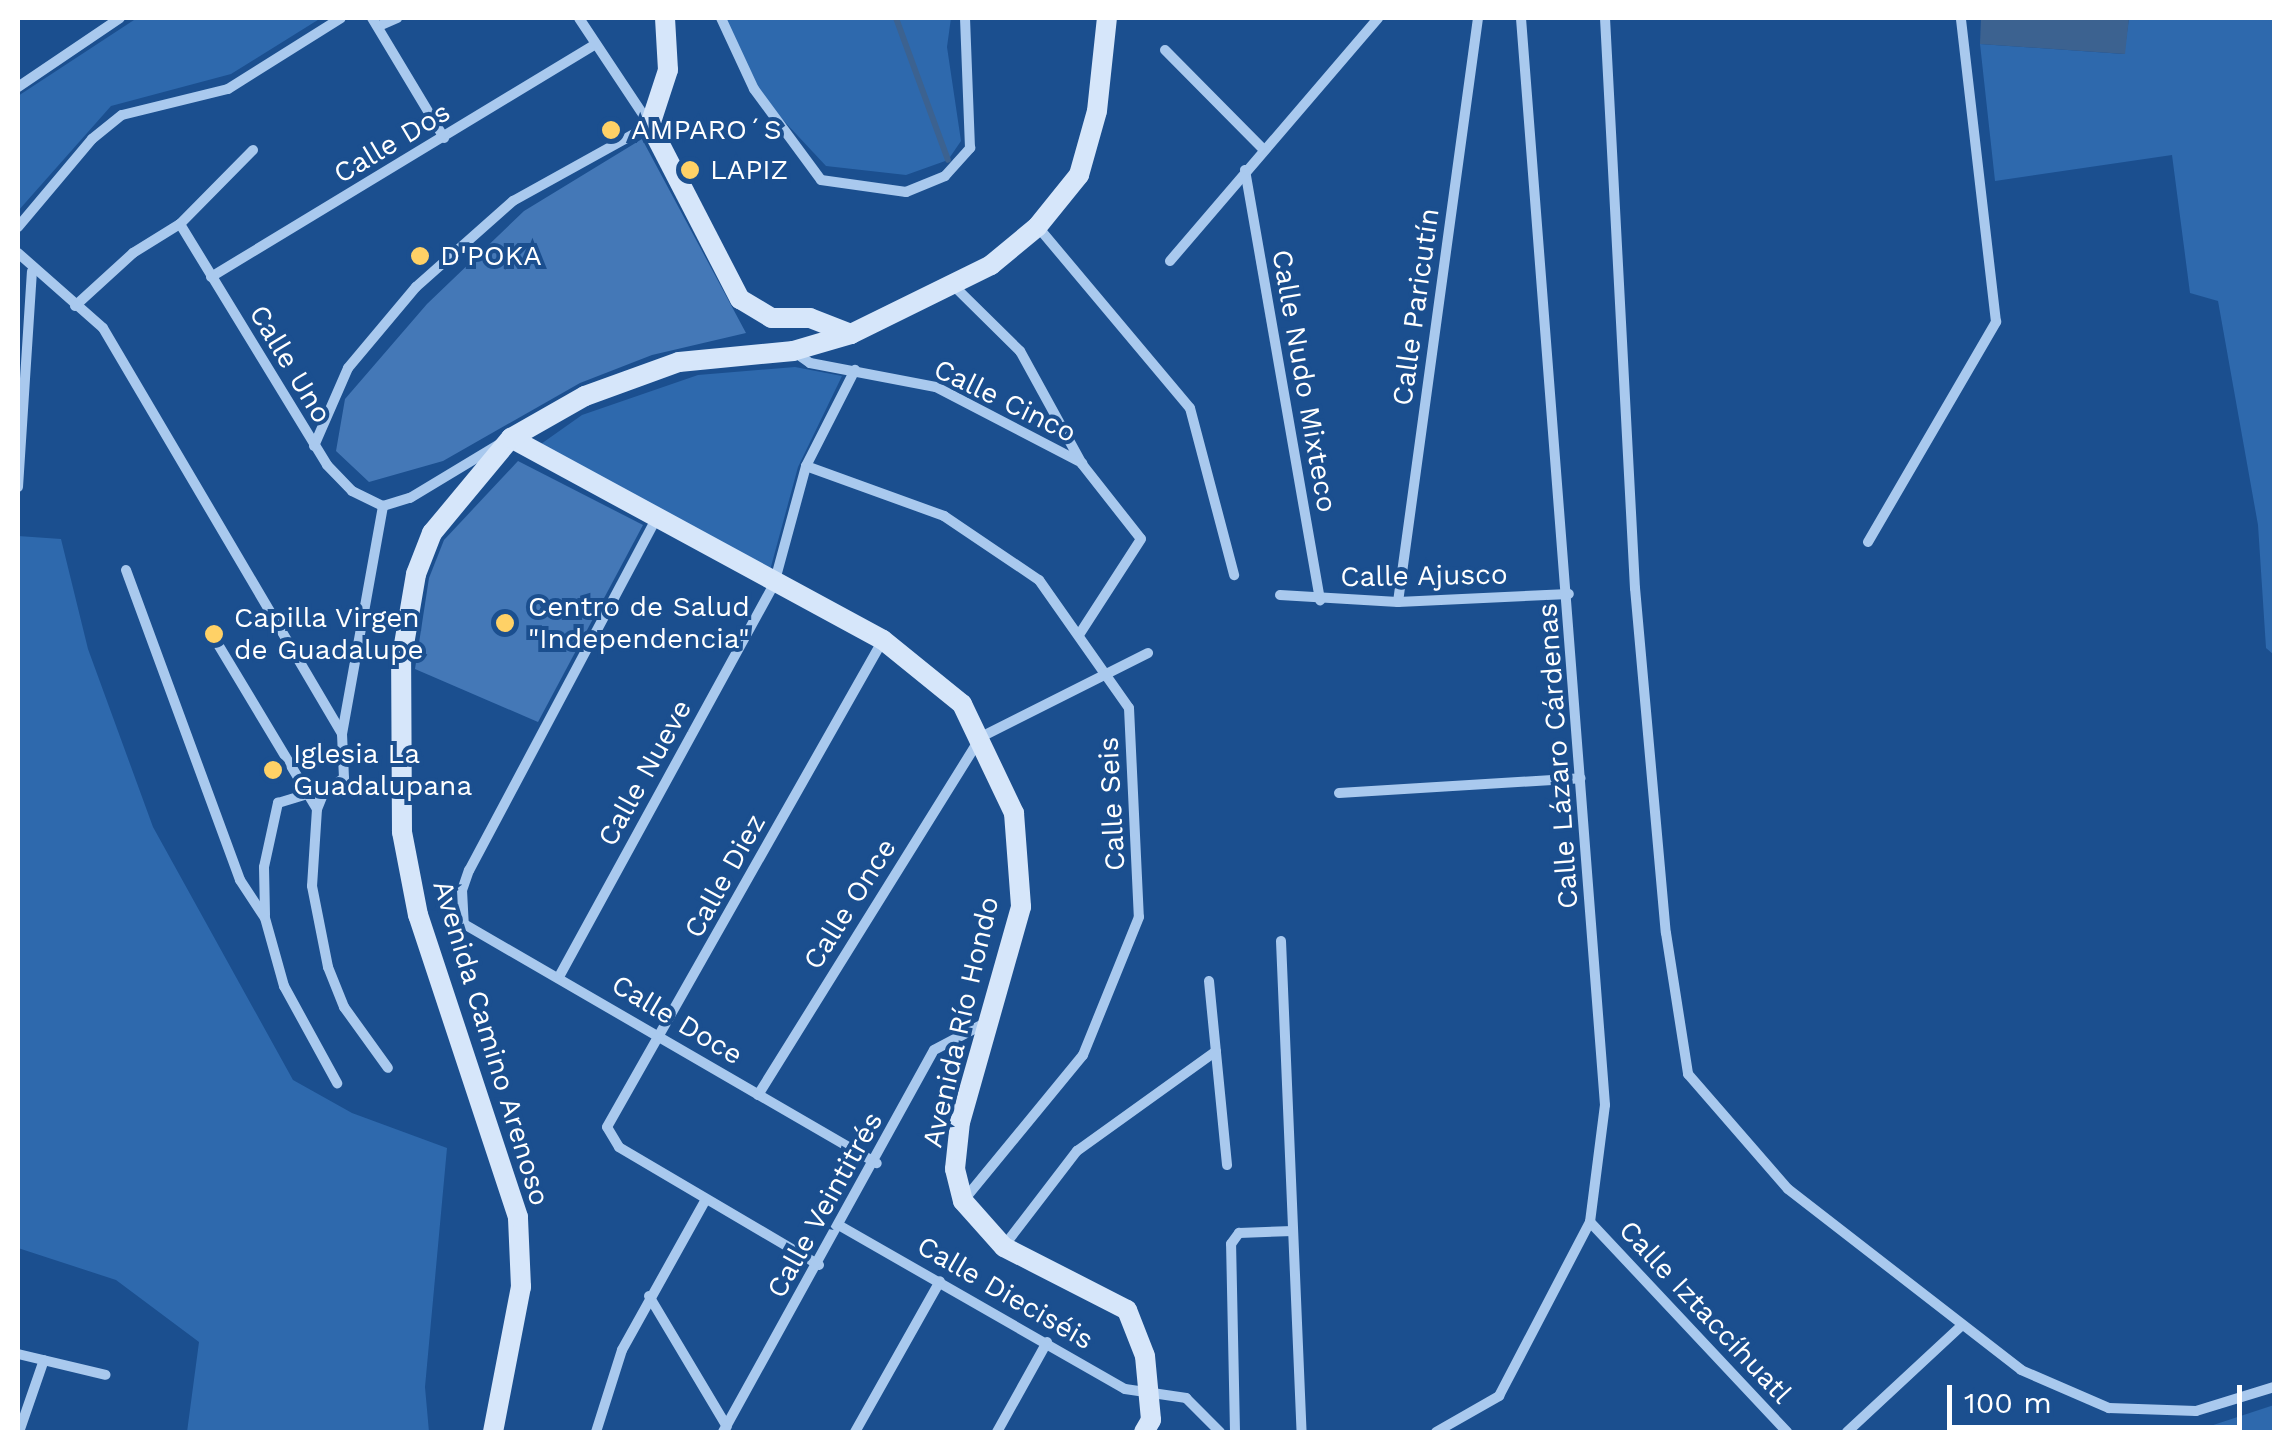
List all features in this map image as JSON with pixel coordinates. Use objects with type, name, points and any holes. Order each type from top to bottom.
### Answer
[{"type":"main road","points":[[665,18],[668,70],[650,124],[740,299],[772,318],[810,318],[851,334]]},
{"type":"main road","name":"Avenida Camino Arenoso","points":[[493,1432],[521,1287],[518,1216],[418,915],[402,832],[397,751],[400,662],[416,574],[432,534],[510,438],[631,376],[679,362],[792,351],[851,334],[955,287],[1037,227],[1079,175],[1097,110],[1108,18]]},
{"type":"main road","name":"Avenida Río Hondo","points":[[510,438],[883,640],[962,704],[1014,812],[1021,907],[960,1122],[955,1169],[963,1201]]},
{"type":"main road","points":[[963,1201],[1004,1247],[1127,1310],[1145,1356],[1150,1420],[1144,1432]]},
{"type":"street","points":[[18,87],[120,18]]},
{"type":"street","points":[[18,227],[92,139],[122,115],[228,89],[340,18]]},
{"type":"street","points":[[396,18],[376,22],[444,138]]},
{"type":"street","points":[[314,446],[348,368],[416,287],[513,202],[650,124],[579,18]]},
{"type":"street","points":[[720,18],[754,89],[822,180],[906,192],[946,176],[970,148],[965,18]]},
{"type":"street","points":[[1170,261],[1378,18]]},
{"type":"street","name":"Calle Paricutín","points":[[1398,602],[1478,18]]},
{"type":"street","name":"Calle Lázaro Cárdenas","points":[[1436,1432],[1499,1396],[1590,1222],[1606,1104],[1521,18]]},
{"type":"street","points":[[1605,18],[1636,588],[1666,933],[1688,1074],[1788,1190],[2021,1370],[2108,1408],[2196,1411],[2274,1387]]},
{"type":"street","points":[[1868,542],[1996,322],[1961,18]]},
{"type":"street","name":"Calle Dos","points":[[211,276],[594,45]]},
{"type":"street","points":[[1165,50],[1263,149]]},
{"type":"street","points":[[75,306],[133,254],[180,224],[252,150]]},
{"type":"street","name":"Calle Nudo Mixteco","points":[[1245,170],[1320,601]]},
{"type":"street","name":"Calle Uno","points":[[180,224],[314,446],[352,491],[384,506]]},
{"type":"street","points":[[1037,227],[1190,408],[1234,575]]},
{"type":"street","points":[[18,253],[32,270],[103,328],[342,734]]},
{"type":"street","points":[[18,487],[32,270]]},
{"type":"street","points":[[955,287],[1020,350],[1082,464],[1141,539],[1079,634]]},
{"type":"street","name":"Calle Cinco","points":[[792,351],[810,363],[936,387],[1082,464]]},
{"type":"street","name":"Calle Nueve","points":[[560,975],[774,584],[806,466],[855,370]]},
{"type":"street","points":[[388,1068],[344,1006],[328,967],[312,886],[318,809],[324,792],[344,778],[342,734],[384,506],[410,498],[510,438]]},
{"type":"street","name":"Calle Seis","points":[[806,466],[944,516],[1038,580],[1130,708],[1140,917],[1083,1055],[963,1201]]},
{"type":"street","name":"Calle Doce","points":[[656,519],[469,870],[461,911],[464,924],[560,975],[877,1164]]},
{"type":"street","points":[[126,570],[240,880],[264,918],[284,986],[337,1084]]},
{"type":"street","name":"Calle Ajusco","points":[[1280,595],[1320,601],[1398,602],[1569,594]]},
{"type":"street","name":"Calle Diez","points":[[705,1200],[608,1134],[883,640]]},
{"type":"street","points":[[216,641],[318,809]]},
{"type":"street","points":[[981,737],[1148,653]]},
{"type":"street","name":"Calle Once","points":[[758,1096],[981,737]]},
{"type":"street","points":[[1339,794],[1580,778]]},
{"type":"street","points":[[264,918],[264,867],[278,803],[307,794]]},
{"type":"street","points":[[1281,940],[1302,1432]]},
{"type":"street","points":[[1209,981],[1227,1165]]},
{"type":"street","name":"Calle Veintitrés","points":[[726,1430],[877,1164],[934,1050],[988,1022]]},
{"type":"street","points":[[1004,1247],[1077,1151],[1216,1051]]},
{"type":"street","points":[[596,1432],[622,1350],[705,1200],[820,1265]]},
{"type":"street","name":"Calle Iztaccíhuatl","points":[[1590,1222],[1787,1432]]},
{"type":"street","name":"Calle Dieciséis","points":[[842,1227],[1125,1389],[1186,1398],[1220,1432]]},
{"type":"street","points":[[1235,1432],[1231,1244],[1239,1233],[1292,1231]]},
{"type":"street","points":[[855,1432],[940,1281]]},
{"type":"street","points":[[649,1296],[726,1430]]},
{"type":"street","points":[[1848,1432],[1961,1326]]},
{"type":"street","points":[[997,1432],[1046,1342]]},
{"type":"street","points":[[18,1354],[106,1375]]},
{"type":"street","points":[[20,1432],[44,1360]]},
{"type":"shaded area","points":[[137,18],[321,18],[231,74],[111,106],[18,211],[18,96]]},
{"type":"shaded area","points":[[721,18],[951,18],[947,47],[961,141],[948,160],[906,175],[826,166],[754,89]]},
{"type":"shaded area","points":[[1981,18],[2129,18],[2125,54],[1980,44]]},
{"type":"shaded area","points":[[2129,18],[2274,18],[2274,655],[2266,648],[2258,525],[2218,301],[2190,293],[2172,155],[1995,181],[1980,44],[2124,54]]},
{"type":"shaded area","points":[[795,367],[842,376],[798,467],[769,574],[531,451],[582,415],[698,375]]},
{"type":"shaded area","points":[[18,536],[61,539],[88,649],[153,827],[293,1080],[352,1113],[447,1148],[425,1387],[429,1432],[187,1432],[199,1342],[116,1280],[18,1248]]},
{"type":"shaded area","points":[[2274,1405],[2274,1432],[2192,1432]]},
{"type":"building","points":[[642,139],[746,333],[652,355],[580,383],[443,461],[369,482],[336,451],[345,399],[427,304],[524,211]]},
{"type":"building","name":"Centro de Salud \"Independencia\"","points":[[518,461],[643,525],[538,722],[415,669],[429,578],[444,540]]},
{"type":"waterway","points":[[896,18],[948,160]]},
{"type":"place","name":"AMPARO´S","points":[[611,130]]},
{"type":"place","name":"LAPIZ","points":[[690,170]]},
{"type":"place","name":"D'POKA","points":[[420,256]]},
{"type":"place","name":"Centro de Salud \"Independencia\"","points":[[505,623]]},
{"type":"place","name":"Capilla Virgen de Guadalupe","points":[[214,634]]},
{"type":"place","name":"Iglesia La Guadalupana","points":[[273,770]]}]
